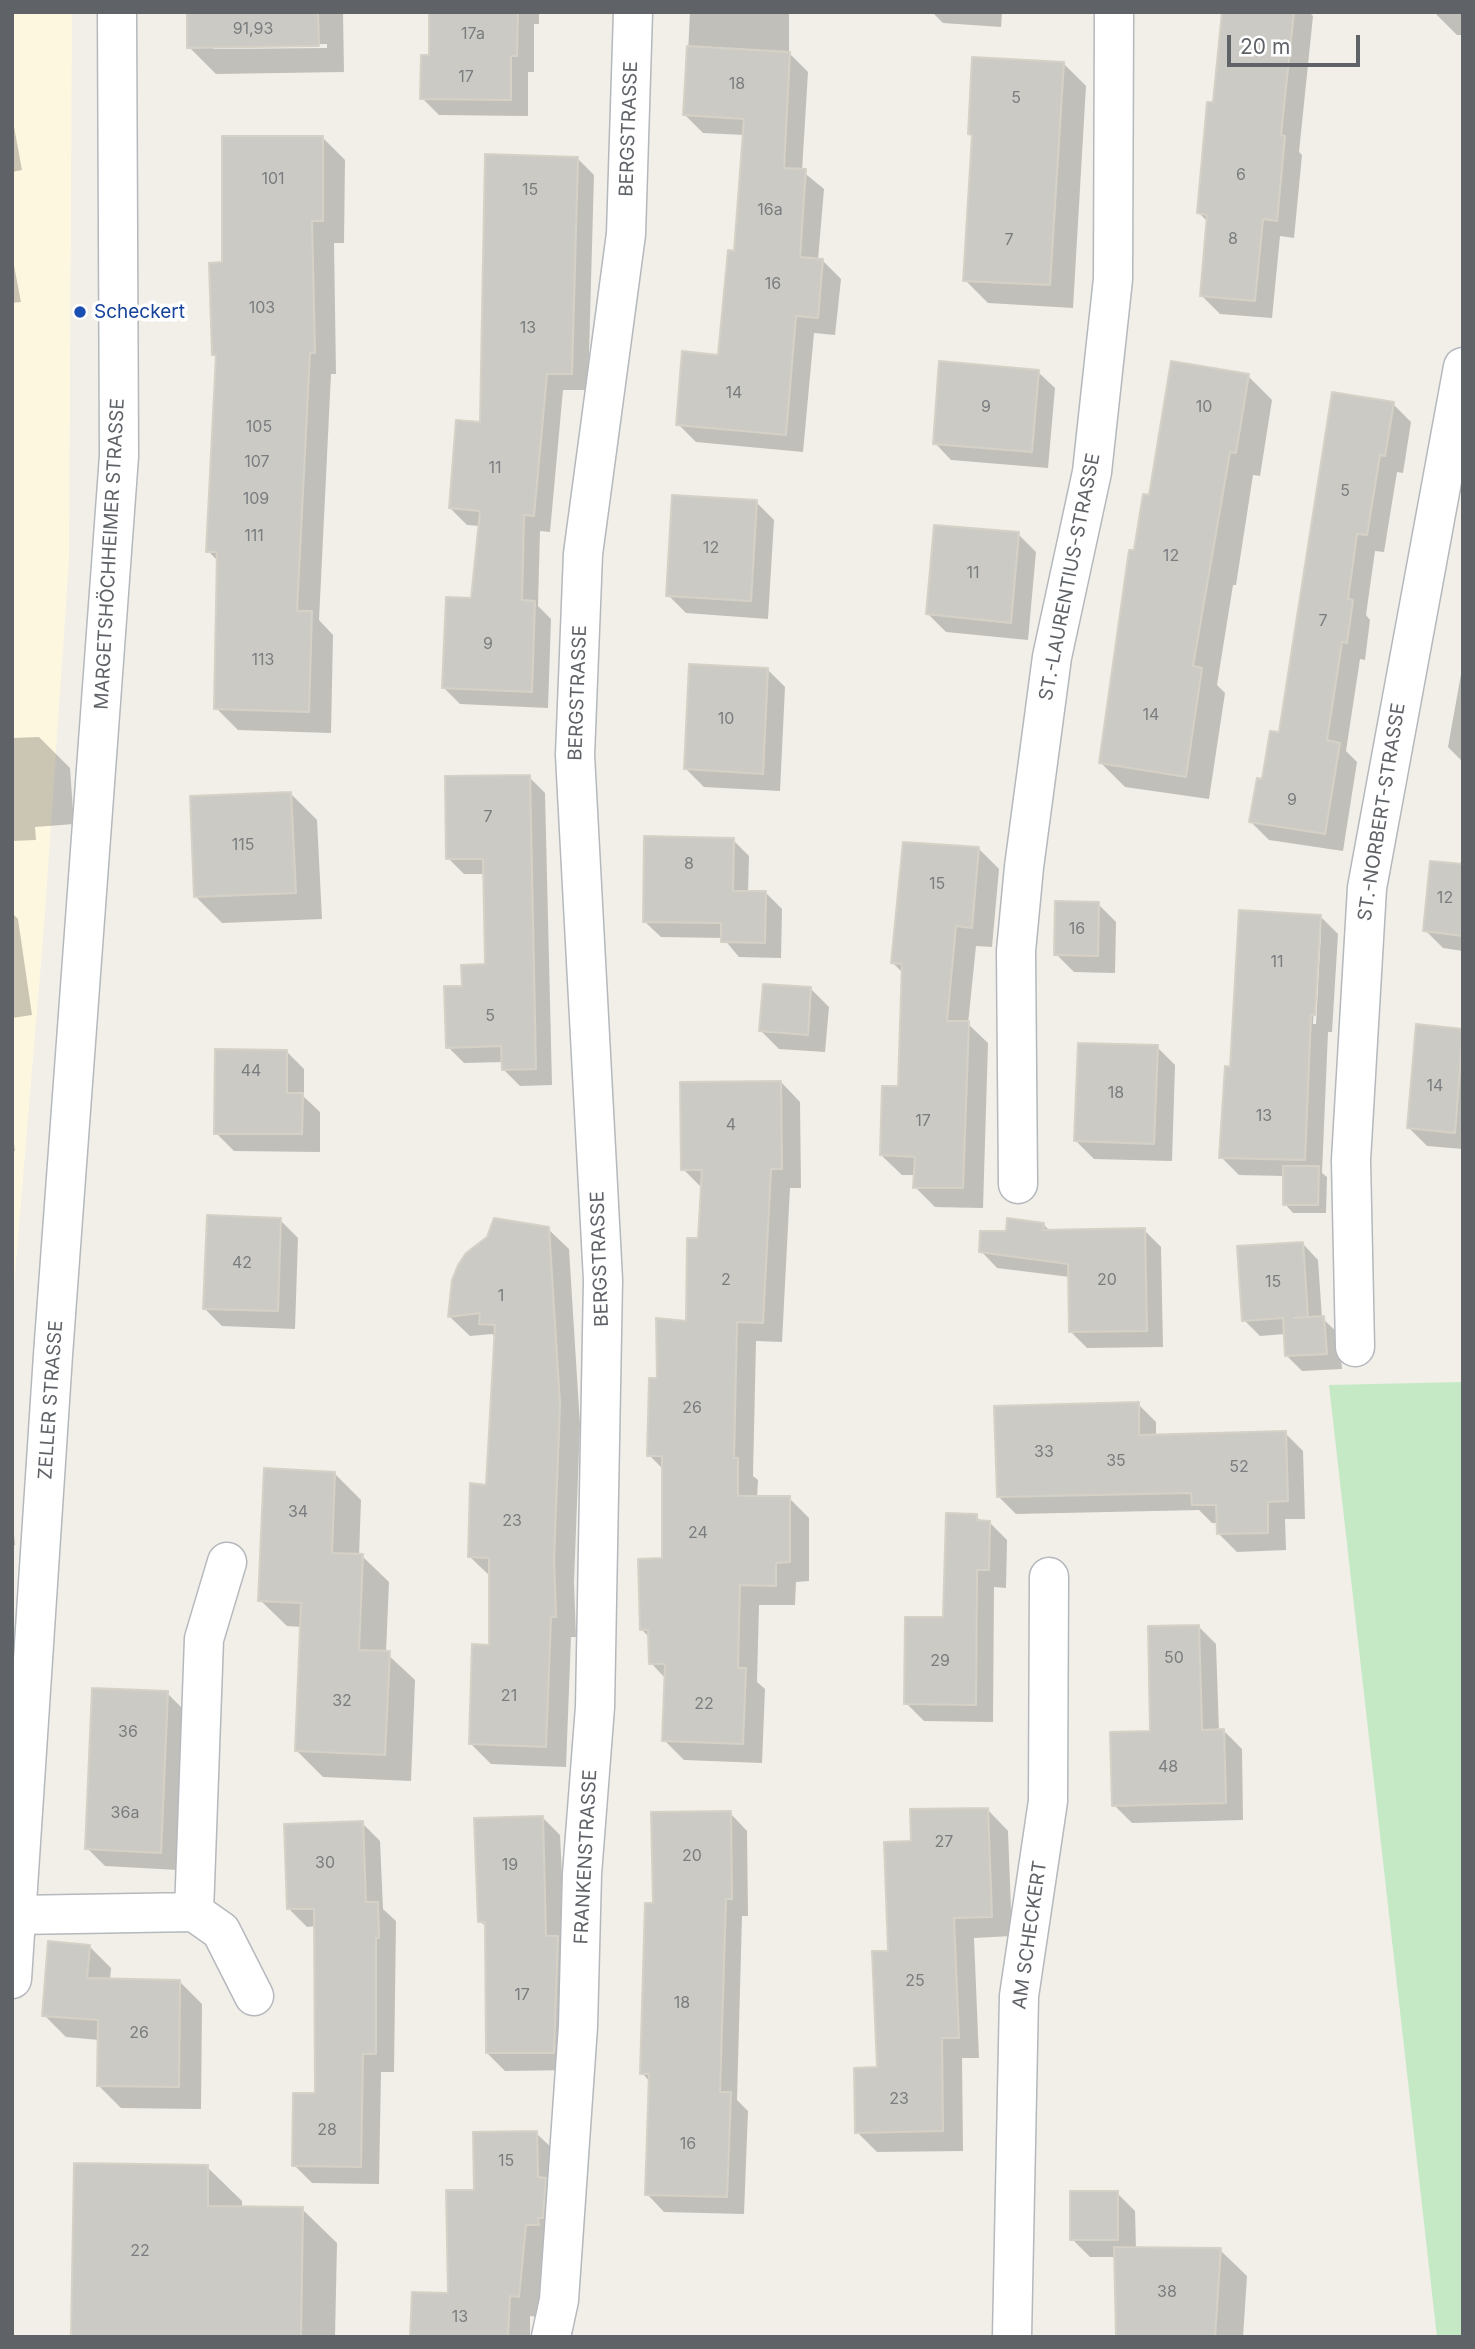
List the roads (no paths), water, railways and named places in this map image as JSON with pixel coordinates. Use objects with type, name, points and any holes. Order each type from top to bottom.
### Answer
[{"type":"street","name":"MARGETSHÖCHHEIMER STRASSE","points":[[90,885],[119,456],[117,12]]},
{"type":"street","name":"BERGSTRASSE","points":[[601,1376],[603,1280],[575,755],[583,554],[626,234],[633,12]]},
{"type":"street","name":"ST.-LAURENTIUS-STRASSE","points":[[1018,1184],[1016,951],[1024,867],[1052,657],[1092,472],[1113,279],[1114,12]]},
{"type":"street","name":"ST.-NORBERT-STRASSE","points":[[1355,1347],[1351,1160],[1367,888],[1463,367]]},
{"type":"street","name":"ZELLER STRASSE","points":[[12,1979],[53,1355],[90,885]]},
{"type":"street","name":"FRANKENSTRASSE","points":[[551,2337],[559,2300],[578,2026],[583,1874],[595,1707],[601,1376]]},
{"type":"street","points":[[194,1912],[204,1639],[227,1562]]},
{"type":"street","name":"AM SCHECKERT","points":[[1012,2337],[1019,1996],[1048,1801],[1049,1577]]},
{"type":"street","points":[[16,1915],[194,1912],[222,1931],[254,1996]]},
{"type":"place","name":"Scheckert","points":[[80,312]]}]
